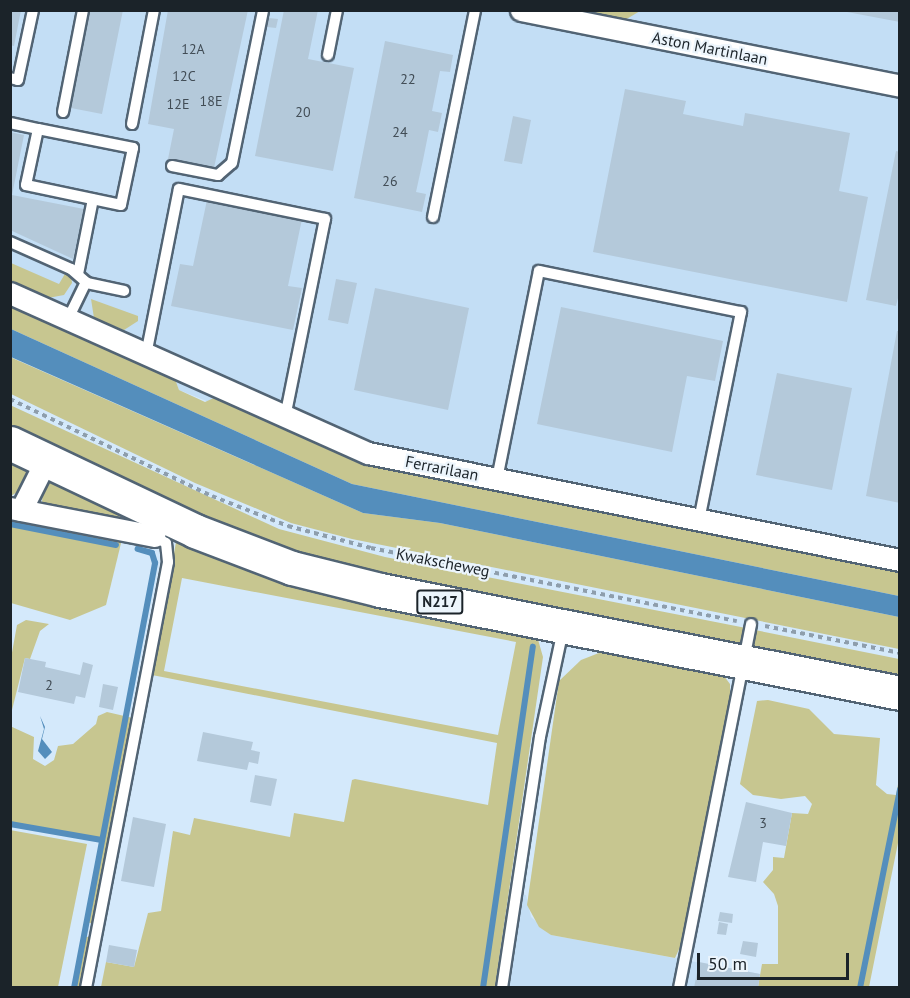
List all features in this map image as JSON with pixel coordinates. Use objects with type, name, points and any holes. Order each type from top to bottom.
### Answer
[{"type":"main road","name":"N217","points":[[10,443],[195,531],[276,563],[380,590],[900,693]]},
{"type":"street","name":"Aston Martinlaan","points":[[521,10],[900,86]]},
{"type":"street","name":"Ferrarilaan","points":[[10,293],[285,418],[368,453],[900,560]]},
{"type":"street","points":[[46,460],[16,509],[154,536]]},
{"type":"lane","points":[[10,78],[18,80],[33,10]]},
{"type":"lane","points":[[63,112],[83,10]]},
{"type":"lane","points":[[132,123],[154,10]]},
{"type":"lane","points":[[172,166],[218,175],[232,163],[263,10]]},
{"type":"lane","points":[[328,55],[337,10]]},
{"type":"lane","points":[[433,217],[475,10]]},
{"type":"lane","points":[[10,123],[133,148],[121,205],[26,185],[38,129]]},
{"type":"lane","points":[[146,355],[179,189],[325,219],[285,418]]},
{"type":"lane","points":[[68,319],[82,278],[93,199]]},
{"type":"lane","points":[[10,242],[82,278],[124,291]]},
{"type":"lane","points":[[497,479],[539,271],[741,312],[699,520]]},
{"type":"lane","points":[[86,987],[168,562],[165,543],[154,536]]},
{"type":"lane","points":[[679,987],[751,624]]},
{"type":"lane","points":[[502,987],[540,737],[563,626]]},
{"type":"path","name":"Kwakscheweg","points":[[10,399],[212,496],[288,526],[381,550],[900,653]]},
{"type":"shaded area","points":[[11,11],[899,11],[899,570],[362,463],[179,390],[175,379],[11,304]]},
{"type":"shaded area","points":[[573,11],[640,11],[625,20]]},
{"type":"shaded area","points":[[11,263],[59,284],[66,272],[71,275],[72,283],[64,295],[48,298],[11,281]]},
{"type":"shaded area","points":[[91,299],[138,316],[138,321],[124,330],[94,318]]},
{"type":"shaded area","points":[[11,304],[175,379],[179,390],[205,402],[216,397],[362,463],[899,570],[899,596],[352,484],[11,329]]},
{"type":"shaded area","points":[[10,357],[363,513],[440,523],[899,617],[899,649],[352,539],[291,523],[195,483],[11,394]]},
{"type":"shaded area","points":[[10,405],[279,529],[385,557],[746,628],[741,650],[385,580],[266,547],[11,430]]},
{"type":"shaded area","points":[[11,456],[27,467],[29,474],[22,489],[11,496]]},
{"type":"shaded area","points":[[55,479],[537,636],[543,657],[495,987],[101,987],[106,962],[134,967],[148,913],[161,911],[173,831],[190,835],[194,818],[290,837],[294,813],[344,822],[352,780],[355,779],[488,805],[497,743],[152,675],[176,542],[168,535],[42,504],[43,483]],"holes":[[[182,578],[516,642],[498,735],[164,671]]]},
{"type":"shaded area","points":[[10,513],[123,535],[106,605],[70,620],[11,603]]},
{"type":"shaded area","points":[[26,620],[49,624],[40,631],[30,659],[25,658],[11,714],[11,658],[17,625]]},
{"type":"shaded area","points":[[755,630],[899,659],[899,682],[750,652]]},
{"type":"shaded area","points":[[604,651],[622,651],[721,672],[730,684],[730,697],[681,945],[675,958],[551,935],[539,927],[527,905],[559,681],[581,660]]},
{"type":"shaded area","points":[[768,700],[809,709],[834,734],[880,738],[876,785],[887,794],[896,795],[899,779],[900,833],[869,987],[758,987],[762,964],[778,964],[778,906],[774,894],[763,882],[773,870],[773,857],[784,858],[792,813],[808,814],[812,804],[805,796],[781,799],[753,795],[740,784],[757,701]]},
{"type":"shaded area","points":[[107,712],[133,718],[93,924],[87,922],[102,841],[11,824],[10,726],[34,737],[33,759],[45,766],[54,760],[58,746],[73,744],[96,724],[98,716]]},
{"type":"shaded area","points":[[10,830],[87,844],[58,987],[11,987]]},
{"type":"shaded area","points":[[508,892],[526,895],[531,917],[551,935],[760,974],[758,987],[495,988]]},
{"type":"shaded area","points":[[84,936],[91,938],[81,987],[74,988]]},
{"type":"water","points":[[11,329],[352,484],[899,596],[899,617],[440,523],[363,513],[11,357]]},
{"type":"water","points":[[40,716],[45,727],[42,739],[52,752],[45,759],[38,751],[44,729]]},
{"type":"building","points":[[10,10],[21,10],[14,46],[10,45]]},
{"type":"building","points":[[90,10],[123,10],[102,114],[71,108]]},
{"type":"building","points":[[168,10],[248,10],[214,168],[168,159],[174,129],[148,124]]},
{"type":"building","points":[[284,10],[318,10],[308,59],[354,68],[333,171],[255,156]]},
{"type":"building","points":[[847,10],[900,10],[900,22],[847,12]]},
{"type":"building","points":[[269,18],[278,19],[276,28],[267,27]]},
{"type":"building","points":[[385,41],[453,55],[450,72],[440,71],[432,111],[442,113],[438,132],[429,130],[416,192],[426,194],[422,212],[354,198]]},
{"type":"building","points":[[625,89],[686,101],[683,114],[743,126],[745,113],[850,133],[839,191],[868,197],[847,302],[593,252]]},
{"type":"building","points":[[513,116],[531,120],[522,164],[504,161]]},
{"type":"building","points":[[10,132],[24,135],[12,195],[84,209],[73,259],[10,230]]},
{"type":"building","points":[[896,151],[900,152],[900,290],[896,306],[866,300]]},
{"type":"building","points":[[207,200],[302,219],[288,286],[302,288],[293,330],[171,306],[180,264],[193,266]]},
{"type":"building","points":[[336,279],[357,283],[348,324],[328,320]]},
{"type":"building","points":[[375,288],[469,308],[448,410],[354,390]]},
{"type":"building","points":[[561,307],[723,341],[715,381],[687,376],[672,452],[537,424]]},
{"type":"building","points":[[897,331],[900,331],[900,503],[866,496]]},
{"type":"building","points":[[777,373],[852,388],[832,490],[756,475]]},
{"type":"building","points":[[25,658],[46,662],[45,667],[80,675],[83,662],[93,665],[85,698],[76,696],[74,704],[18,692]]},
{"type":"building","points":[[103,684],[118,687],[113,710],[99,707]]},
{"type":"building","points":[[203,732],[253,742],[251,750],[260,752],[258,764],[249,762],[247,770],[197,761]]},
{"type":"building","points":[[255,775],[277,779],[271,806],[250,802]]},
{"type":"building","points":[[746,802],[792,813],[786,846],[763,842],[756,882],[728,877]]},
{"type":"building","points":[[133,817],[166,824],[154,887],[121,881]]},
{"type":"building","points":[[720,912],[733,914],[732,923],[718,921]]},
{"type":"building","points":[[719,922],[728,924],[726,935],[717,934]]},
{"type":"building","points":[[743,941],[758,943],[756,957],[740,954]]},
{"type":"building","points":[[109,945],[137,950],[134,967],[106,962]]},
{"type":"building","points":[[699,962],[760,974],[758,988],[694,988]]},
{"type":"waterway","points":[[10,524],[116,545]]},
{"type":"waterway","points":[[74,988],[155,563],[152,553],[138,549]]},
{"type":"waterway","points":[[483,988],[533,647]]},
{"type":"waterway","points":[[860,988],[900,789]]},
{"type":"waterway","points":[[10,824],[102,840]]}]
